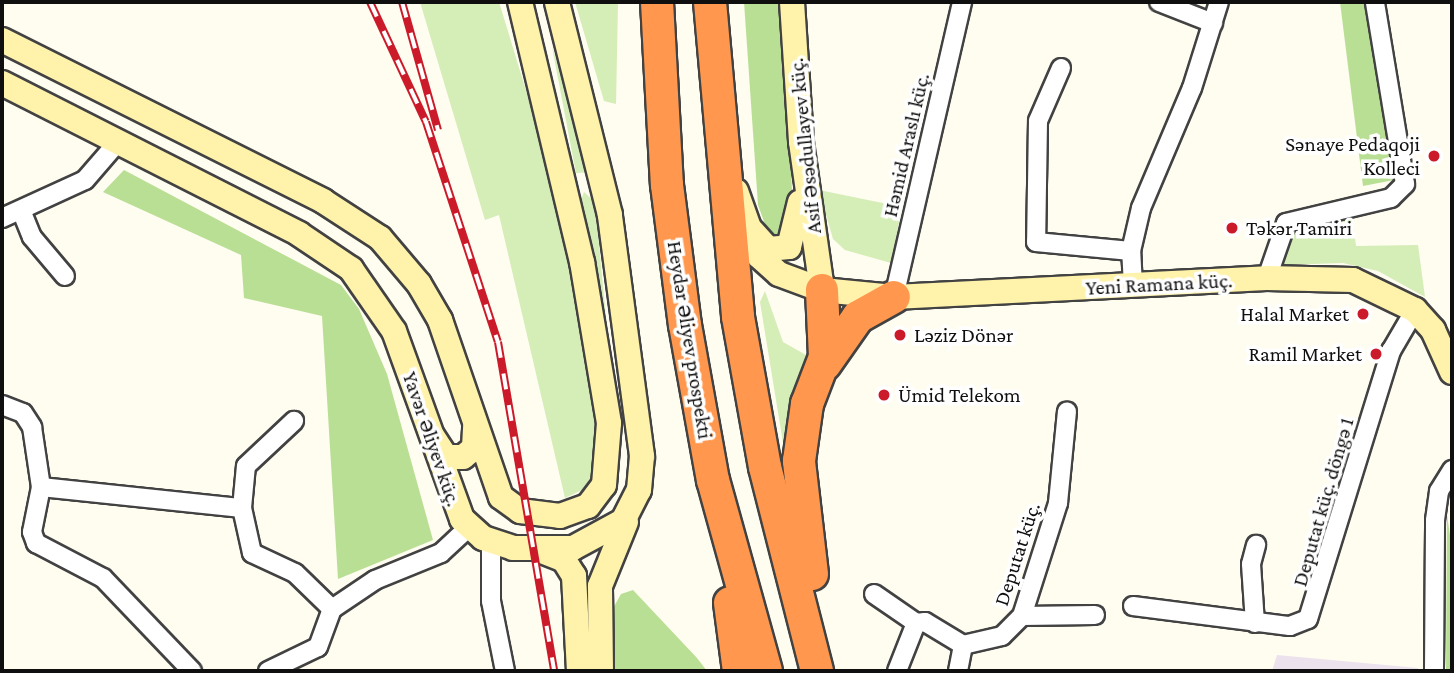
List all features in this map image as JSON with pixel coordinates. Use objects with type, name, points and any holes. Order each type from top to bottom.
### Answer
[{"type":"highway","name":"Heydər Əliyev prospekti","points":[[655,2],[675,253],[713,480],[766,671]]},
{"type":"highway","points":[[710,2],[713,77],[750,393],[817,671]]},
{"type":"highway","points":[[822,289],[826,343],[820,375],[803,423],[799,482],[832,671]]},
{"type":"highway","points":[[820,375],[858,317],[894,298]]},
{"type":"highway","points":[[713,480],[739,671]]},
{"type":"main road","points":[[520,2],[582,262]]},
{"type":"main road","points":[[557,2],[593,132],[615,249],[642,456],[634,506],[600,586],[601,671]]},
{"type":"main road","name":"Asif Əsədullayev küç.","points":[[792,2],[801,142],[822,289]]},
{"type":"main road","name":"Yavər Əliyev küç.","points":[[2,40],[323,201],[380,238],[429,299],[466,390],[500,497]]},
{"type":"main road","points":[[713,77],[743,216],[762,245],[789,247],[799,216],[801,142]]},
{"type":"main road","name":"Yavər Əliyev küç.","points":[[2,83],[299,234],[351,269],[394,331],[451,500],[469,527],[491,541],[538,550],[589,544],[613,532],[634,506]]},
{"type":"main road","points":[[451,500],[451,478],[469,467],[500,497],[520,511],[560,516],[588,506],[604,485],[609,422],[582,262],[574,200],[578,184],[597,187],[615,249]]},
{"type":"main road","name":"Yeni Ramana küç.","points":[[743,216],[767,264],[822,289],[894,298],[1268,278],[1353,280],[1415,310],[1433,330],[1452,372]]},
{"type":"main road","points":[[422,411],[443,453],[468,455],[476,436],[466,390]]},
{"type":"main road","points":[[538,550],[564,560],[574,576],[579,671]]},
{"type":"street","name":"Həmid Araslı küç.","points":[[894,298],[962,2]]},
{"type":"street","points":[[1159,2],[1213,23]]},
{"type":"street","points":[[1133,286],[1131,251],[1140,208],[1219,2]]},
{"type":"street","points":[[1268,278],[1286,223],[1391,198],[1405,184],[1375,2]]},
{"type":"street","points":[[1061,68],[1038,121],[1036,242],[1131,251]]},
{"type":"street","points":[[2,218],[85,180],[117,142]]},
{"type":"street","points":[[22,210],[32,237],[65,276]]},
{"type":"street","name":"Deputat küç. döngə 1","points":[[1133,606],[1255,623],[1302,623],[1314,611],[1391,351],[1415,310]]},
{"type":"street","points":[[2,405],[23,413],[32,427],[41,488],[32,532],[36,544],[103,578],[192,671]]},
{"type":"street","name":"Deputat küç.","points":[[963,645],[1002,636],[1022,616],[1058,503],[1067,411]]},
{"type":"street","points":[[294,421],[246,467],[242,509],[252,553],[295,573],[332,609]]},
{"type":"street","points":[[1434,671],[1435,520],[1439,492],[1452,470]]},
{"type":"street","points":[[41,488],[242,509]]},
{"type":"street","points":[[268,671],[318,648],[332,609],[375,580],[441,553],[469,527]]},
{"type":"street","points":[[491,541],[491,601],[505,671]]},
{"type":"street","points":[[1255,623],[1251,564],[1256,545]]},
{"type":"street","points":[[874,593],[916,624],[925,622],[963,645],[958,671]]},
{"type":"street","points":[[1022,616],[1095,615]]},
{"type":"street","points":[[897,671],[916,624]]},
{"type":"shaded area","points":[[1277,655],[1418,668],[1419,671],[1272,671]]},
{"type":"green space","points":[[420,2],[499,2],[552,176],[589,349],[598,450],[595,472],[582,490],[565,498],[499,215],[485,220]]},
{"type":"green space","points":[[575,2],[618,2],[616,104],[604,101]]},
{"type":"green space","points":[[744,2],[781,2],[793,207],[786,234],[770,238],[758,205]]},
{"type":"green space","points":[[1340,2],[1364,2],[1394,180],[1363,186]]},
{"type":"green space","points":[[552,47],[593,172],[576,173]]},
{"type":"green space","points":[[124,170],[341,285],[359,309],[387,374],[433,540],[338,579],[322,316],[244,298],[241,255],[103,192]]},
{"type":"green space","points":[[819,190],[902,207],[891,263],[845,250],[833,239]]},
{"type":"green space","points":[[584,192],[595,202],[608,339],[581,200]]},
{"type":"green space","points":[[1352,215],[1356,246],[1418,245],[1425,297],[1378,271],[1343,263],[1280,265],[1291,232]]},
{"type":"green space","points":[[765,291],[783,342],[813,359],[784,449],[760,302]]},
{"type":"green space","points":[[1447,515],[1452,549],[1452,671],[1446,671]]},
{"type":"green space","points":[[633,590],[707,671],[611,671],[611,612],[621,594]]},
{"type":"railway","points":[[370,2],[426,122],[498,342],[554,671]]},
{"type":"railway","points":[[402,2],[438,130]]},
{"type":"place","name":"Sənaye Pedaqoji Kolleci","points":[[1434,156]]},
{"type":"place","name":"Təkər Tamiri","points":[[1232,228]]},
{"type":"place","name":"Halal Market","points":[[1363,314]]},
{"type":"place","name":"Ləziz Dönər","points":[[900,335]]},
{"type":"place","name":"Ramil Market","points":[[1376,354]]},
{"type":"place","name":"Ümid Telekom","points":[[884,395]]}]
